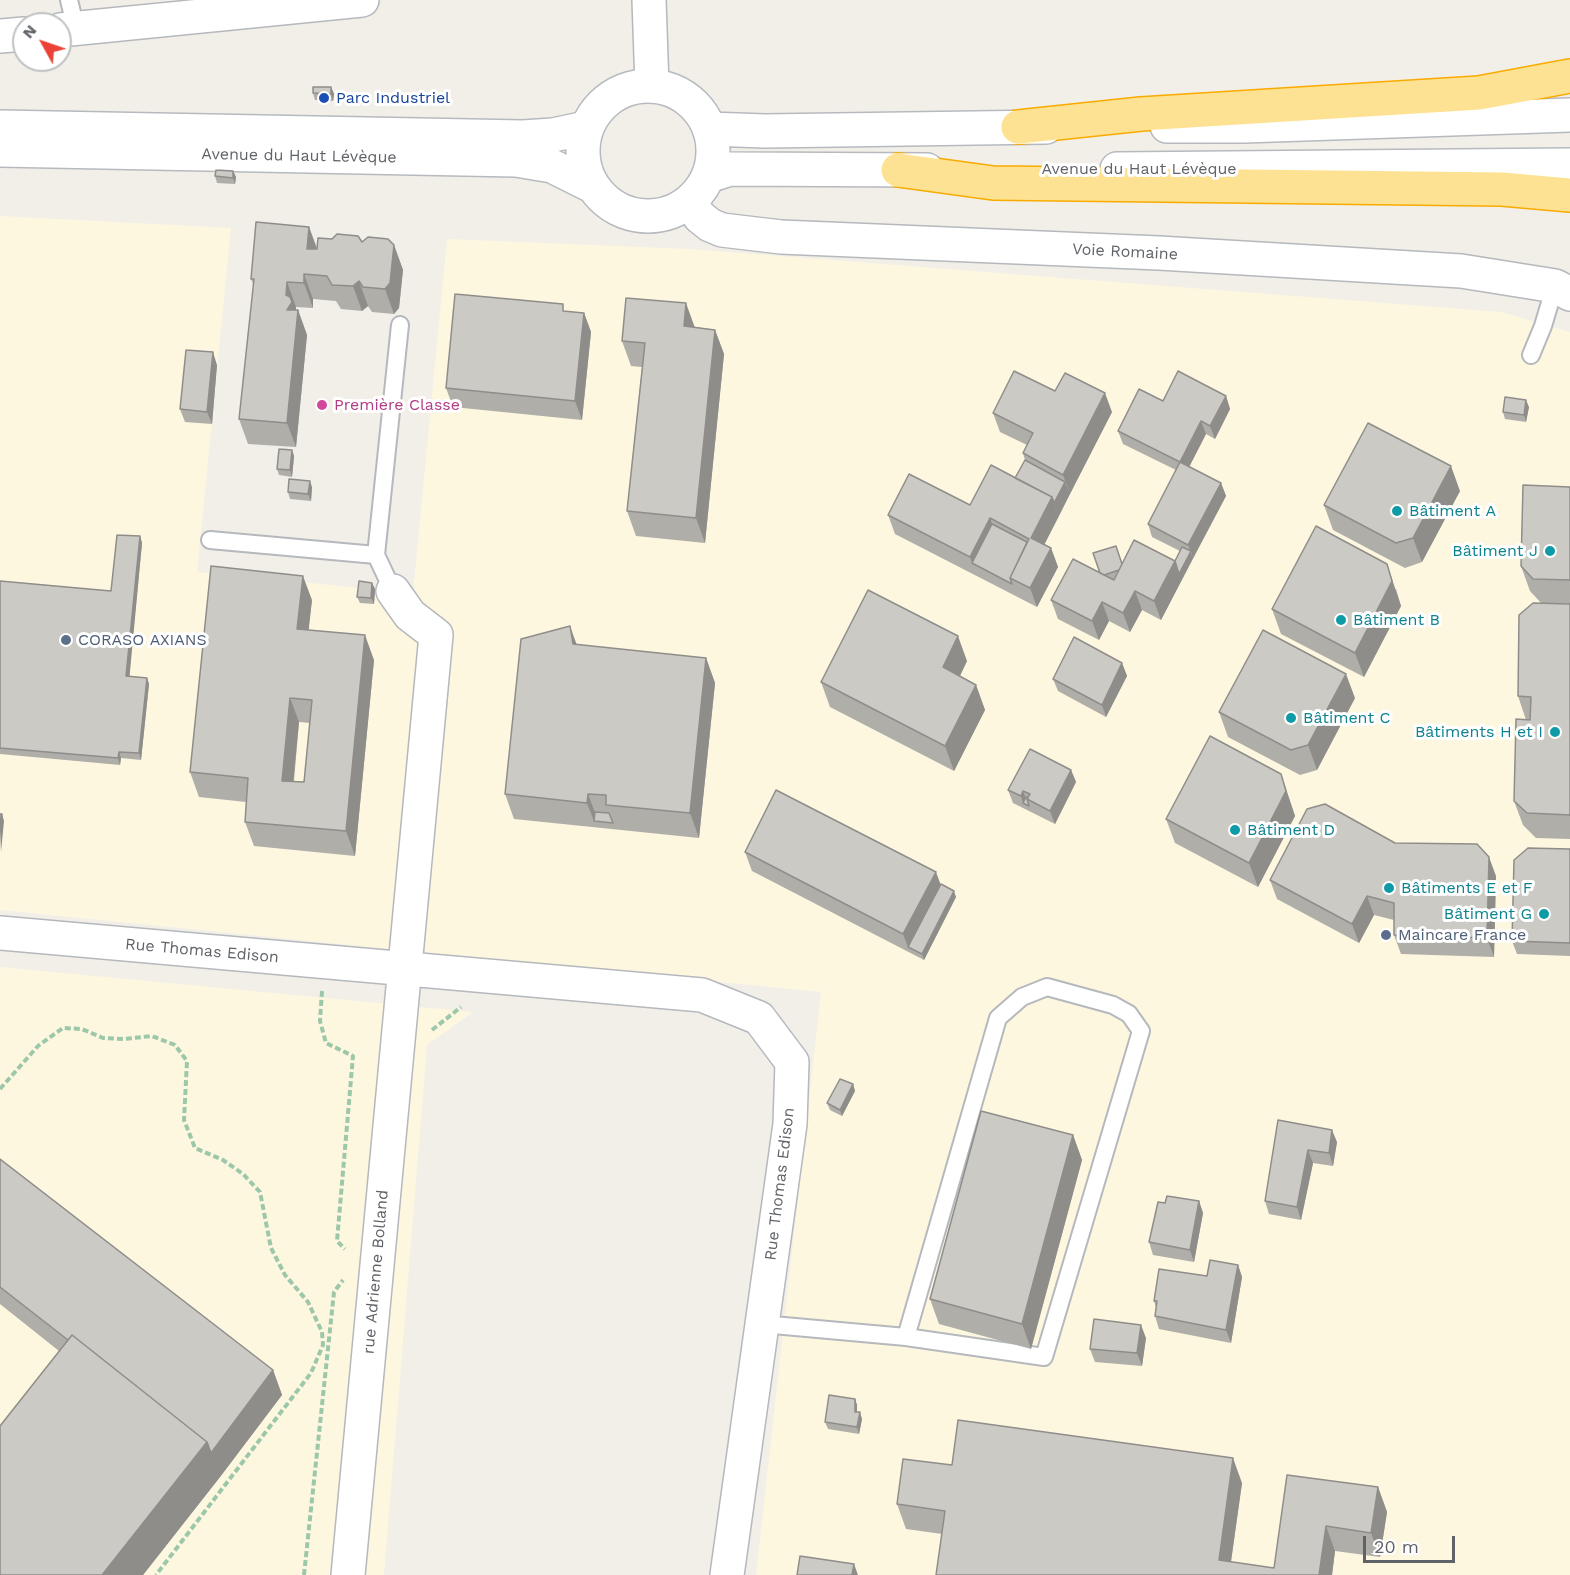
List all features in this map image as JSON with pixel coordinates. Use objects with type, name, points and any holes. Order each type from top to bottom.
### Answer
[{"type":"highway","points":[[1018,127],[1141,114],[1479,93],[1570,76]]},
{"type":"highway","points":[[898,170],[993,183],[1502,189],[1570,195]]},
{"type":"street","points":[[72,20],[362,0]]},
{"type":"street","points":[[648,0],[652,86]]},
{"type":"street","points":[[652,86],[670,90],[687,99],[700,113],[709,129],[712,161],[699,189],[670,213],[648,217],[626,214],[607,203],[592,186],[584,168],[582,148],[586,129],[597,111],[612,97],[632,88],[652,86]]},
{"type":"street","points":[[709,129],[765,131],[1244,126],[1570,115]]},
{"type":"street","name":"Avenue du Haut Lévèque","points":[[0,127],[523,137],[586,129]]},
{"type":"street","name":"Avenue du Haut Lévèque","points":[[0,150],[516,160],[552,166],[592,186]]},
{"type":"street","name":"Avenue du Haut Lévèque","points":[[699,189],[730,169],[1570,165]]},
{"type":"street","name":"Voie Romaine","points":[[699,189],[705,221],[722,230],[781,237],[1159,253],[1461,271],[1562,290]]},
{"type":"street","points":[[393,591],[410,615],[436,634],[404,969]]},
{"type":"street","name":"Rue Thomas Edison","points":[[0,933],[702,995],[759,1018],[792,1062],[790,1124],[727,1575]]},
{"type":"street","name":"rue Adrienne Bolland","points":[[348,1575],[404,969]]},
{"type":"lane","points":[[1531,356],[1543,326],[1562,290]]},
{"type":"lane","points":[[393,591],[376,555],[400,325]]},
{"type":"lane","points":[[210,540],[376,555]]},
{"type":"lane","points":[[762,1324],[906,1336],[1044,1357],[1142,1031],[1129,1014],[1113,1005],[1047,987],[1022,997],[998,1018],[906,1336]]},
{"type":"path","points":[[323,962],[320,1021],[326,1043],[353,1056],[337,1241],[350,1254]]},
{"type":"path","points":[[0,1089],[38,1046],[63,1028],[82,1029],[103,1038],[124,1039],[152,1036],[175,1044],[187,1061],[184,1120],[195,1148],[223,1160],[243,1174],[260,1192],[271,1248],[285,1275],[308,1302],[322,1332],[323,1345],[311,1373],[156,1575]]},
{"type":"path","points":[[304,1575],[334,1292],[347,1275]]},
{"type":"shaded area","points":[[0,216],[231,228],[197,572],[413,593],[447,239],[689,249],[1501,312],[1570,332],[1570,1575],[756,1575],[821,992],[0,910]]},
{"type":"shaded area","points":[[0,967],[473,1012],[427,1045],[384,1575],[0,1575]]},
{"type":"building","points":[[313,87],[331,87],[331,94],[313,93]]},
{"type":"building","points":[[216,170],[233,171],[233,178],[215,176]]},
{"type":"building","points":[[256,222],[309,227],[307,249],[317,249],[318,238],[332,239],[337,234],[358,236],[362,242],[368,237],[388,239],[394,245],[390,283],[385,289],[363,287],[359,281],[353,286],[332,285],[327,276],[304,274],[304,283],[287,282],[286,295],[292,302],[287,310],[298,310],[287,423],[239,419],[254,279],[251,279]]},
{"type":"building","points":[[455,294],[563,304],[563,311],[584,313],[575,401],[446,388]]},
{"type":"building","points":[[626,298],[686,303],[684,326],[715,330],[696,518],[627,511],[645,343],[622,341]]},
{"type":"building","points":[[186,350],[213,352],[207,412],[180,409]]},
{"type":"building","points":[[1014,371],[1055,391],[1065,373],[1105,393],[1063,475],[1023,453],[1033,433],[993,413]]},
{"type":"building","points":[[1178,371],[1226,396],[1210,426],[1201,421],[1180,462],[1118,431],[1139,389],[1163,401]]},
{"type":"building","points":[[1505,397],[1526,400],[1524,415],[1503,412]]},
{"type":"building","name":"Bâtiment A","points":[[1368,423],[1451,466],[1413,538],[1396,543],[1324,505]]},
{"type":"building","points":[[279,449],[292,450],[290,470],[277,469]]},
{"type":"building","points":[[1025,460],[1065,482],[1054,503],[1052,497],[1015,478]]},
{"type":"building","points":[[1180,462],[1221,483],[1188,545],[1148,524]]},
{"type":"building","points":[[991,465],[1052,497],[1031,538],[1051,548],[1030,588],[1010,578],[1029,539],[990,518],[970,557],[888,515],[909,474],[970,505]]},
{"type":"building","points":[[289,479],[310,481],[308,494],[288,492]]},
{"type":"building","name":"Bâtiment J","points":[[1523,485],[1570,487],[1570,580],[1533,579],[1521,566]]},
{"type":"building","points":[[992,524],[1027,542],[1010,578],[1012,584],[972,563]]},
{"type":"building","name":"Bâtiment B","points":[[1316,526],[1387,564],[1392,581],[1355,653],[1272,609]]},
{"type":"building","name":"CORASO AXIANS","points":[[117,535],[140,536],[126,676],[147,678],[139,753],[119,752],[118,758],[0,748],[0,581],[111,591]]},
{"type":"building","points":[[1134,540],[1175,561],[1154,601],[1135,591],[1123,613],[1102,602],[1092,621],[1051,600],[1073,559],[1114,580]]},
{"type":"building","points":[[1116,546],[1122,564],[1119,570],[1104,575],[1100,573],[1093,553]]},
{"type":"building","points":[[1182,547],[1191,551],[1179,574],[1175,561]]},
{"type":"building","points":[[211,566],[303,576],[297,629],[365,635],[346,831],[245,822],[248,778],[190,772]],"holes":[[[290,698],[312,700],[304,782],[282,781]]]},
{"type":"building","points":[[359,581],[372,583],[371,598],[357,597]]},
{"type":"building","points":[[868,590],[958,636],[943,667],[976,685],[945,746],[821,682]]},
{"type":"building","name":"Bâtiments H et I","points":[[1533,603],[1570,604],[1570,815],[1527,813],[1514,801],[1516,719],[1530,720],[1531,697],[1518,696],[1519,615]]},
{"type":"building","points":[[570,626],[573,644],[706,658],[690,813],[606,805],[606,795],[588,794],[587,803],[505,794],[521,639]]},
{"type":"building","name":"Bâtiment C","points":[[1263,630],[1346,674],[1308,745],[1291,750],[1219,712]]},
{"type":"building","points":[[1074,637],[1122,663],[1102,705],[1053,679]]},
{"type":"building","name":"Bâtiment D","points":[[1210,736],[1281,774],[1286,791],[1249,863],[1166,819]]},
{"type":"building","points":[[1030,749],[1071,770],[1050,811],[1027,799],[1030,794],[1023,791],[1021,796],[1008,790]]},
{"type":"building","points":[[776,790],[936,872],[903,934],[745,852]]},
{"type":"building","points":[[1026,797],[1028,798],[1029,806],[1023,803]]},
{"type":"building","name":"Bâtiments E et F","points":[[1325,804],[1395,843],[1477,844],[1489,857],[1487,938],[1394,935],[1394,903],[1367,896],[1352,924],[1270,880],[1307,809]]},
{"type":"building","points":[[595,812],[609,813],[613,823],[594,821]]},
{"type":"building","name":"Bâtiment G","points":[[1528,848],[1570,849],[1570,943],[1512,941],[1514,860]]},
{"type":"building","points":[[941,884],[954,891],[922,954],[908,947]]},
{"type":"building","points":[[840,1079],[853,1084],[840,1110],[827,1103]]},
{"type":"building","points":[[981,1111],[1073,1135],[1022,1324],[930,1299]]},
{"type":"building","points":[[1278,1120],[1332,1130],[1329,1153],[1308,1150],[1297,1207],[1265,1201]]},
{"type":"building","points":[[0,1159],[273,1370],[211,1453],[207,1442],[72,1335],[68,1340],[0,1287]]},
{"type":"building","points":[[1167,1196],[1199,1201],[1190,1250],[1149,1242],[1158,1202],[1165,1203]]},
{"type":"building","points":[[1210,1260],[1238,1265],[1226,1330],[1155,1316],[1157,1301],[1154,1301],[1159,1269],[1207,1276]]},
{"type":"building","points":[[1094,1319],[1141,1325],[1137,1353],[1090,1349]]},
{"type":"building","points":[[72,1335],[207,1442],[102,1575],[0,1575],[0,1426]]},
{"type":"building","points":[[829,1395],[855,1399],[855,1412],[860,1412],[857,1427],[825,1422]]},
{"type":"building","points":[[958,1420],[1233,1458],[1219,1560],[1274,1568],[1287,1475],[1378,1487],[1371,1533],[1326,1526],[1319,1575],[936,1575],[945,1511],[897,1504],[903,1459],[952,1465]]},
{"type":"building","points":[[800,1556],[854,1564],[852,1575],[797,1575]]},
{"type":"place","name":"Parc Industriel","points":[[324,98]]},
{"type":"place","name":"Première Classe","points":[[322,405]]},
{"type":"place","name":"Bâtiment A","points":[[1397,511]]},
{"type":"place","name":"Bâtiment J","points":[[1550,551]]},
{"type":"place","name":"Bâtiment B","points":[[1341,620]]},
{"type":"place","name":"CORASO AXIANS","points":[[66,640]]},
{"type":"place","name":"Bâtiment C","points":[[1291,718]]},
{"type":"place","name":"Bâtiments H et I","points":[[1555,732]]},
{"type":"place","name":"Bâtiment D","points":[[1235,830]]},
{"type":"place","name":"Bâtiments E et F","points":[[1389,888]]},
{"type":"place","name":"Bâtiment G","points":[[1544,914]]},
{"type":"place","name":"Maincare France","points":[[1386,935]]}]
